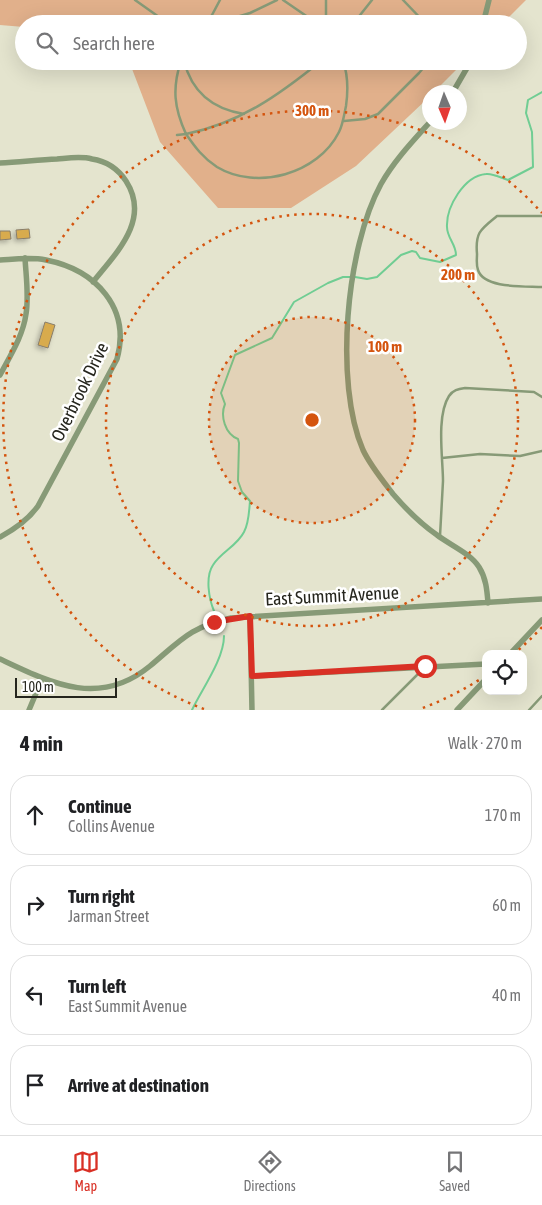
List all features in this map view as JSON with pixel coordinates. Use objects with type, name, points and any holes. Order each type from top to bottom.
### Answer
[{"type":"street","points":[[485,15],[489,0]]},
{"type":"street","points":[[457,85],[466,70]]},
{"type":"street","points":[[423,130],[400,155],[381,184],[365,226],[354,272],[347,323],[349,388],[357,432],[364,452],[393,494],[410,512],[440,538],[478,564],[486,582],[488,603]]},
{"type":"street","points":[[0,163],[86,158],[104,162],[115,168],[122,176],[133,198],[135,209],[134,222],[119,249],[93,282]]},
{"type":"street","points":[[0,375],[18,342],[24,324],[27,294],[26,258]]},
{"type":"street","name":"Overbrook Drive","points":[[0,260],[26,258],[58,263],[82,274],[111,300],[120,324],[121,341],[117,359],[38,506],[16,528],[0,537]]},
{"type":"street","name":"East Summit Avenue","points":[[0,659],[58,685],[79,689],[110,686],[124,682],[143,671],[182,638],[197,628],[223,620],[250,616],[488,603],[542,598]]},
{"type":"street","points":[[250,616],[252,710]]},
{"type":"street","points":[[514,650],[542,620]]},
{"type":"street","points":[[252,676],[482,664]]},
{"type":"street","points":[[29,710],[42,679]]},
{"type":"street","points":[[457,710],[482,683]]},
{"type":"lane","points":[[135,0],[156,15]]},
{"type":"lane","points":[[212,15],[220,0]]},
{"type":"lane","points":[[243,15],[277,0]]},
{"type":"lane","points":[[283,0],[305,15]]},
{"type":"lane","points":[[326,0],[326,15]]},
{"type":"lane","points":[[360,15],[372,0]]},
{"type":"lane","points":[[404,0],[418,15]]},
{"type":"lane","points":[[179,70],[175,79],[175,98],[178,115],[186,134],[196,150],[219,168],[251,177],[265,178],[277,176],[310,164],[331,144],[343,121],[348,86],[345,70]]},
{"type":"lane","points":[[186,70],[194,86],[207,99],[217,106],[246,114]]},
{"type":"lane","points":[[177,135],[206,130],[246,114],[263,104],[309,70]]},
{"type":"lane","points":[[343,121],[365,119],[378,114],[422,70]]},
{"type":"lane","points":[[542,216],[496,216],[479,231],[476,246],[478,270],[484,278],[503,285],[542,287]]},
{"type":"lane","points":[[440,538],[443,480],[441,444],[443,415],[448,398],[454,390],[465,388],[534,392],[542,397]]},
{"type":"lane","points":[[442,458],[480,454],[520,456],[542,450]]},
{"type":"lane","points":[[382,710],[425,666]]},
{"type":"lane","points":[[529,710],[542,696]]},
{"type":"shaded area","points":[[0,0],[526,0],[511,15],[15,15],[15,26],[0,25]]},
{"type":"shaded area","points":[[132,70],[456,70],[441,85],[422,85],[422,104],[356,166],[291,208],[218,208],[160,142]]},
{"type":"building","points":[[29,229],[30,238],[17,239],[16,230]]},
{"type":"building","points":[[0,231],[10,231],[11,239],[0,240]]},
{"type":"building","points":[[45,322],[55,325],[48,348],[38,345]]},
{"type":"waterway","points":[[355,277],[367,279],[377,277],[401,255],[412,251],[416,252],[420,258],[440,262],[456,255],[447,227],[447,219],[453,202],[464,186],[478,176],[491,174],[508,180],[533,167],[532,132],[526,113],[528,100],[542,92]]},
{"type":"waterway","points":[[214,611],[209,588],[209,576],[216,560],[244,532],[248,521],[250,501],[242,492],[238,481],[238,439],[230,433],[223,419],[225,404],[221,393],[235,355],[272,338],[294,302],[328,283],[343,277],[350,277]]},
{"type":"waterway","points":[[192,710],[217,664],[224,636]]},
{"type":"route","points":[[214,622],[250,616],[252,676],[425,666]]}]
